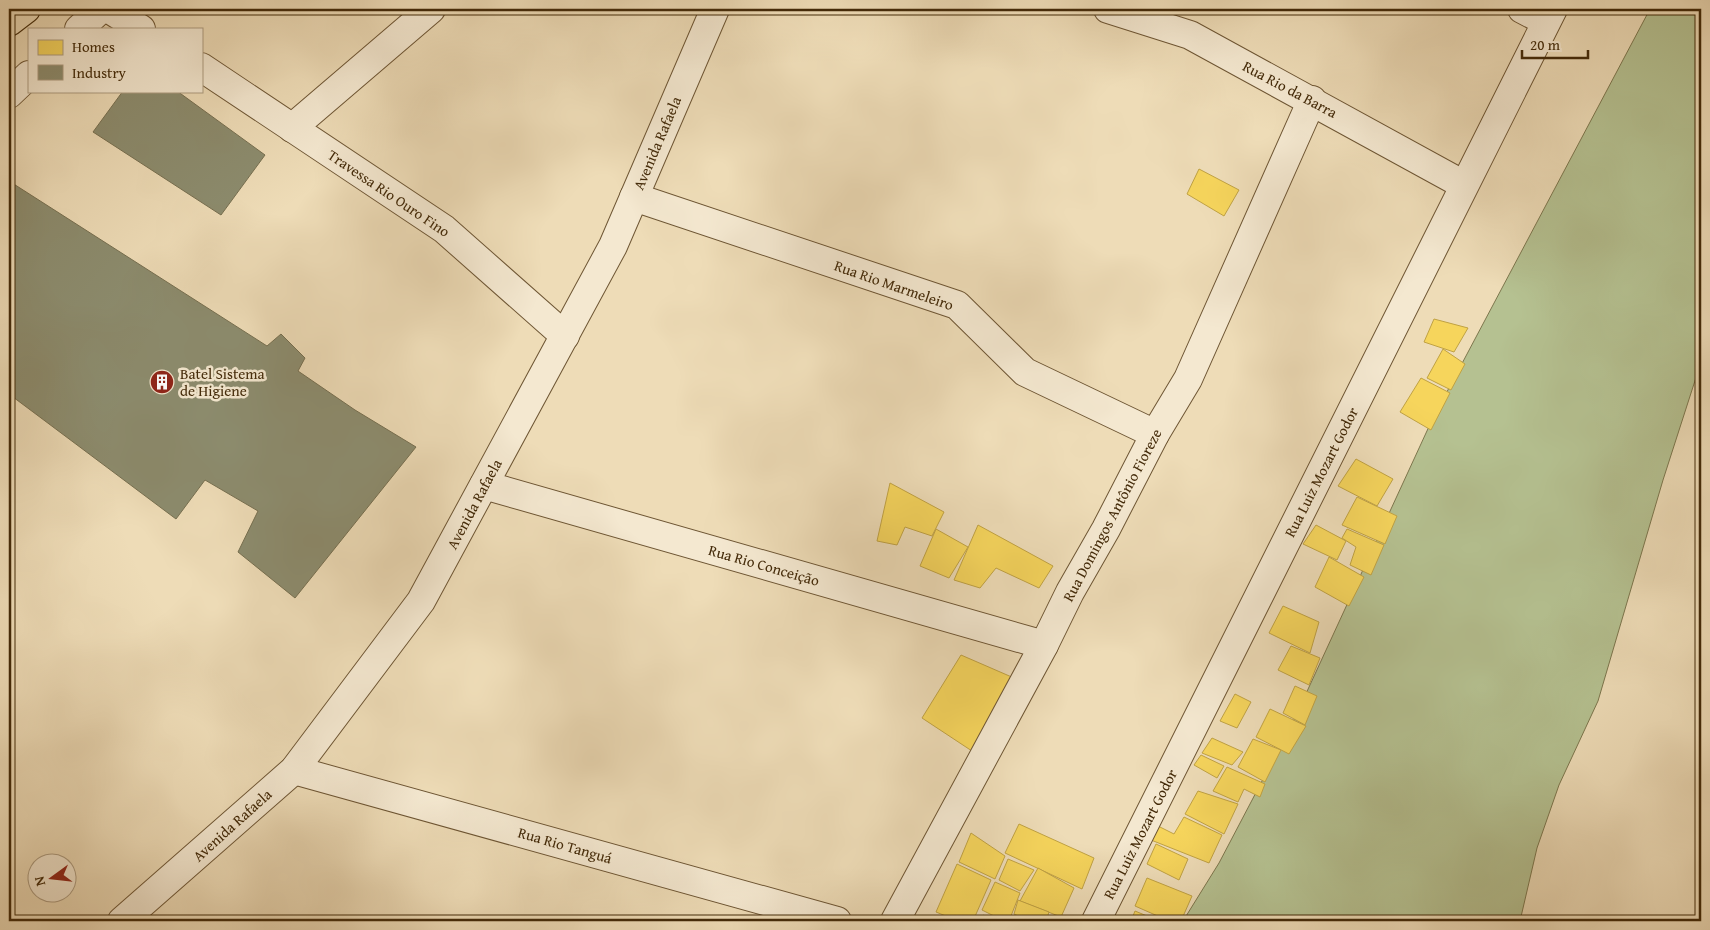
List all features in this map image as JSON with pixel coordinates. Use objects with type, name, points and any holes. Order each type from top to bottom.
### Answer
[{"type":"main road","points":[[9,22],[26,9]]},
{"type":"street","points":[[80,28],[101,9]]},
{"type":"street","points":[[109,9],[139,28]]},
{"type":"street","points":[[292,128],[431,9]]},
{"type":"street","name":"Avenida Rafaela","points":[[122,921],[294,770],[421,601],[613,246],[715,9]]},
{"type":"street","name":"Rua Rio da Barra","points":[[1108,9],[1190,35],[1312,100],[1464,185]]},
{"type":"street","name":"Rua Luiz Mozart Godor","points":[[1096,921],[1464,185],[1540,13]]},
{"type":"street","name":"Travessa Rio Ouro Fino","points":[[202,68],[444,229],[565,336]]},
{"type":"street","points":[[9,94],[28,77]]},
{"type":"street","name":"Rua Domingos Antônio Fioreze","points":[[895,921],[1155,434],[1188,379],[1312,100]]},
{"type":"street","name":"Rua Rio Marmeleiro","points":[[634,197],[957,305],[1025,372],[1155,434]]},
{"type":"street","name":"Rua Rio Conceição","points":[[484,484],[1044,645]]},
{"type":"street","name":"Rua Rio Tanguá","points":[[294,770],[837,921]]},
{"type":"green space","points":[[1650,9],[1701,9],[1701,362],[1663,480],[1598,701],[1559,785],[1537,848],[1520,921],[1183,921],[1219,863],[1292,724],[1432,420]]},
{"type":"building: Homes","points":[[1199,169],[1239,190],[1224,216],[1187,194]]},
{"type":"building: Homes","points":[[1434,319],[1468,328],[1454,352],[1424,342]]},
{"type":"building: Homes","points":[[1443,349],[1465,364],[1451,390],[1427,378]]},
{"type":"building: Homes","points":[[1421,378],[1450,393],[1431,430],[1400,412]]},
{"type":"building: Homes","points":[[1356,459],[1393,479],[1377,506],[1338,486]]},
{"type":"building: Homes","points":[[890,483],[944,512],[932,536],[905,527],[897,545],[877,541]]},
{"type":"building: Homes","points":[[1357,497],[1397,516],[1385,544],[1342,525]]},
{"type":"building: Homes","points":[[978,525],[1053,566],[1039,588],[996,568],[980,588],[954,580]]},
{"type":"building: Homes","points":[[1316,525],[1346,541],[1337,560],[1303,544]]},
{"type":"building: Homes","points":[[936,529],[968,547],[949,578],[920,566]]},
{"type":"building: Homes","points":[[1347,529],[1384,545],[1371,575],[1350,565],[1356,547],[1342,538]]},
{"type":"building: Homes","points":[[1329,557],[1364,577],[1349,606],[1315,587]]},
{"type":"building: Homes","points":[[1283,606],[1319,622],[1310,653],[1269,633]]},
{"type":"building: Homes","points":[[1291,646],[1320,658],[1309,685],[1278,670]]},
{"type":"building: Homes","points":[[961,655],[1014,678],[975,753],[922,718]]},
{"type":"building: Homes","points":[[1295,686],[1317,696],[1305,725],[1283,713]]},
{"type":"building: Homes","points":[[1235,694],[1251,702],[1237,728],[1220,721]]},
{"type":"building: Homes","points":[[1270,709],[1306,726],[1289,754],[1256,737]]},
{"type":"building: Homes","points":[[1212,738],[1243,752],[1232,765],[1202,753]]},
{"type":"building: Homes","points":[[1253,739],[1281,750],[1265,782],[1238,767]]},
{"type":"building: Homes","points":[[1201,755],[1224,766],[1217,778],[1194,765]]},
{"type":"building: Homes","points":[[1227,767],[1265,784],[1260,797],[1244,789],[1238,802],[1213,791]]},
{"type":"building: Homes","points":[[1198,791],[1238,804],[1224,834],[1185,814]]},
{"type":"building: Homes","points":[[1184,817],[1222,835],[1209,863],[1151,840],[1158,826],[1174,834]]},
{"type":"building: Homes","points":[[1019,824],[1094,858],[1082,889],[1005,853]]},
{"type":"building: Homes","points":[[971,833],[1005,856],[995,879],[959,862]]},
{"type":"building: Homes","points":[[1156,844],[1188,859],[1179,880],[1147,864]]},
{"type":"building: Homes","points":[[1008,859],[1034,870],[1020,891],[999,880]]},
{"type":"building: Homes","points":[[957,864],[991,880],[973,921],[958,921],[936,912]]},
{"type":"building: Homes","points":[[1038,868],[1074,888],[1061,917],[1020,901]]},
{"type":"building: Homes","points":[[1147,878],[1192,896],[1181,921],[1169,921],[1135,906]]},
{"type":"building: Homes","points":[[995,882],[1020,893],[1009,921],[1004,921],[982,910]]},
{"type":"building: Homes","points":[[1018,900],[1049,912],[1046,921],[1028,921],[1014,914]]},
{"type":"building: Homes","points":[[1135,911],[1159,921],[1131,921]]},
{"type":"building: Homes","points":[[983,915],[993,921],[980,921]]},
{"type":"building: Industry","points":[[122,92],[178,92],[265,155],[221,215],[93,132]]},
{"type":"building: Industry","name":"Batel Sistema de Higiene","points":[[9,181],[267,346],[281,334],[305,358],[298,371],[355,410],[416,447],[295,598],[238,552],[258,511],[205,480],[176,519],[9,394]]},
{"type":"place","name":"Batel Sistema de Higiene","points":[[162,382]]}]
